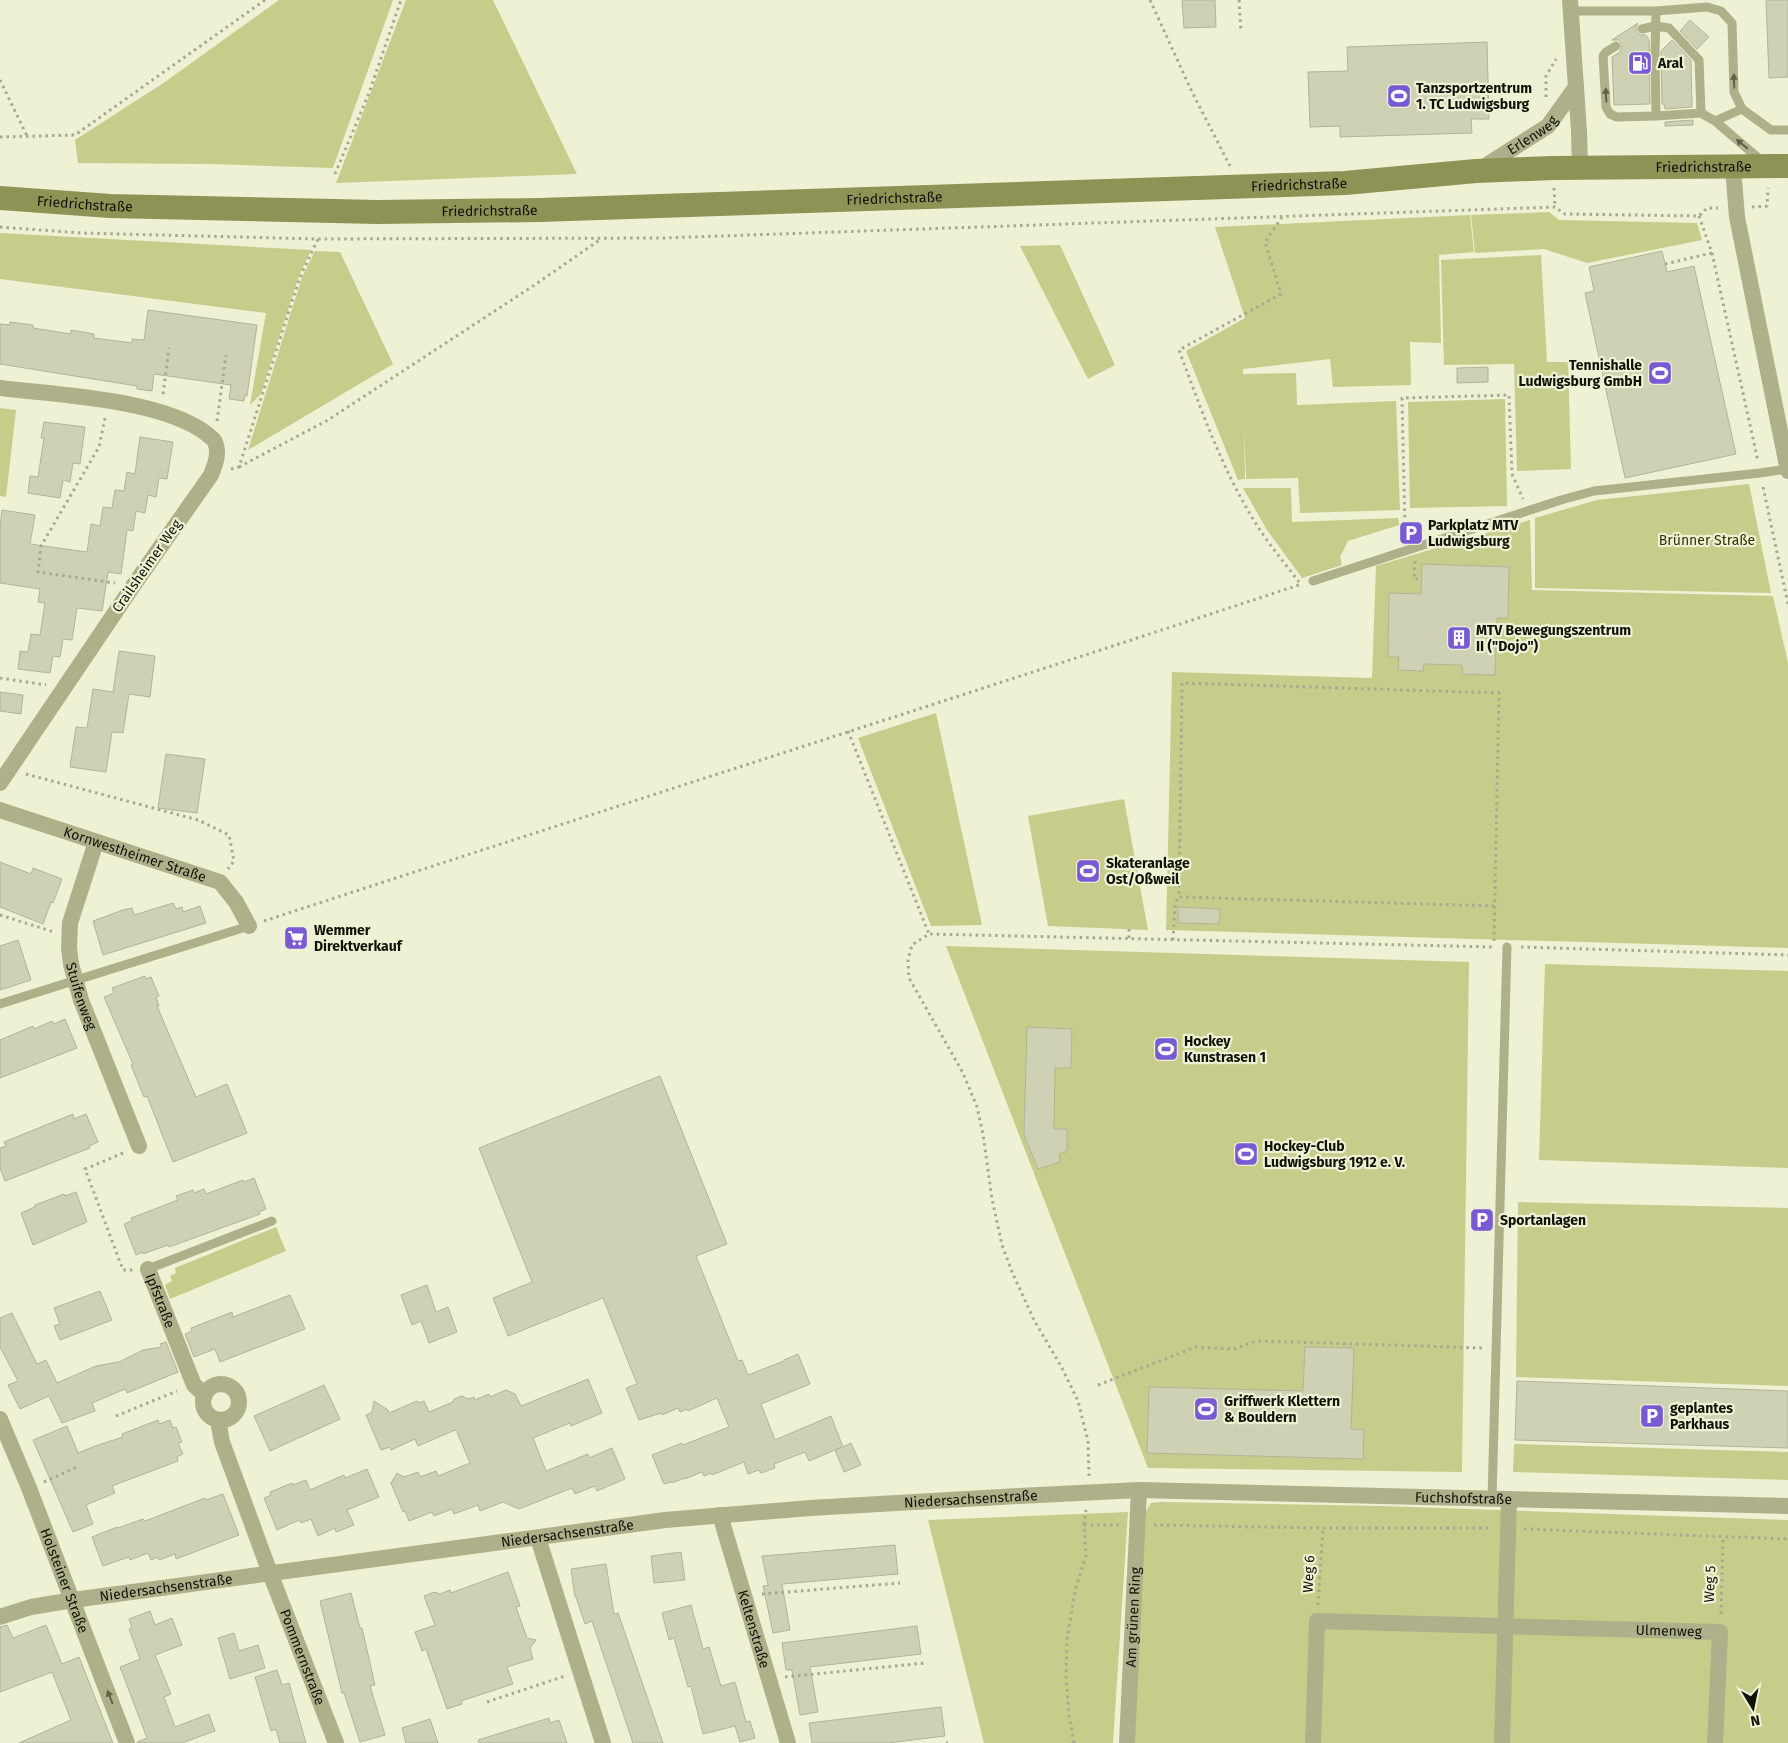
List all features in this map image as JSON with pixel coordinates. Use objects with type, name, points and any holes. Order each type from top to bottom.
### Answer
[{"type":"main road","name":"Friedrichstraße","points":[[0,198],[110,206],[378,212],[540,210],[1345,183],[1476,171],[1580,167],[1778,166]]},
{"type":"street","points":[[1570,5],[1580,167]]},
{"type":"street","name":"Erlenweg","points":[[1476,171],[1548,126],[1576,87]]},
{"type":"street","points":[[1733,167],[1737,217],[1784,434],[1788,470]]},
{"type":"street","points":[[0,388],[109,401],[160,413],[199,428],[215,440]]},
{"type":"street","name":"Crailsheimer Weg","points":[[5,776],[133,586],[211,475],[216,462],[217,450],[215,440]]},
{"type":"street","name":"Kornwestheimer Straße","points":[[0,810],[220,882],[236,902],[249,926]]},
{"type":"street","name":"Stuifenweg","points":[[96,842],[72,914],[69,934],[71,964],[81,1000],[139,1146]]},
{"type":"street","name":"Ipfstraße","points":[[148,1269],[200,1390],[205,1408],[208,1414],[218,1420],[222,1442],[270,1573]]},
{"type":"street","points":[[200,1390],[223,1385],[230,1386],[236,1391],[239,1398],[239,1406],[236,1413],[230,1418],[218,1420]]},
{"type":"street","name":"Holsteiner Straße","points":[[0,1419],[73,1600],[127,1743]]},
{"type":"street","name":"Niedersachsenstraße","points":[[0,1617],[31,1607],[73,1600],[538,1538],[629,1524],[810,1508],[1139,1490]]},
{"type":"street","name":"Fuchshofstraße","points":[[1139,1490],[1788,1506]]},
{"type":"street","name":"Am grünen Ring","points":[[1127,1743],[1139,1490]]},
{"type":"street","points":[[1502,1743],[1509,1499]]},
{"type":"street","name":"Keltenstraße","points":[[720,1516],[788,1743]]},
{"type":"street","points":[[538,1538],[603,1743]]},
{"type":"street","name":"Pommernstraße","points":[[270,1573],[336,1743]]},
{"type":"street","points":[[1313,1743],[1317,1621]]},
{"type":"street","name":"Ulmenweg","points":[[1317,1621],[1720,1632],[1715,1743]]},
{"type":"lane","points":[[1570,5],[1656,10],[1707,7],[1722,11],[1732,23],[1734,92],[1742,109],[1771,130],[1788,130]]},
{"type":"lane","points":[[1656,10],[1656,116]]},
{"type":"lane","points":[[1642,29],[1655,26],[1668,28],[1699,60],[1701,113]]},
{"type":"lane","points":[[1616,46],[1606,52],[1604,56],[1606,107],[1610,114],[1616,117],[1701,113],[1778,166]]},
{"type":"lane","points":[[1715,121],[1742,109]]},
{"type":"lane","points":[[1313,581],[1594,491],[1788,470]]},
{"type":"lane","points":[[0,1004],[249,926]]},
{"type":"lane","points":[[1492,1499],[1507,947]]},
{"type":"lane","name":"Ipfstraße","points":[[148,1269],[272,1221]]},
{"type":"path","points":[[0,137],[75,135],[265,0]]},
{"type":"path","points":[[335,174],[369,93],[401,0]]},
{"type":"path","points":[[1150,0],[1192,92],[1240,187]]},
{"type":"path","points":[[1240,0],[1241,32]]},
{"type":"path","points":[[1548,126],[1546,76],[1554,60],[1573,41]]},
{"type":"path","points":[[0,80],[26,136]]},
{"type":"path","points":[[0,227],[81,233],[318,239],[601,239],[1555,207],[1565,214],[1699,216],[1712,254],[1788,604]]},
{"type":"path","points":[[249,926],[1301,585],[1261,531],[1232,480],[1204,419],[1179,350],[1281,294],[1265,242],[1282,217]]},
{"type":"path","points":[[239,467],[300,277],[318,239]]},
{"type":"path","points":[[211,475],[239,467],[328,420],[533,286],[601,239]]},
{"type":"path","points":[[1665,264],[1712,254]]},
{"type":"path","points":[[160,413],[169,348]]},
{"type":"path","points":[[215,440],[226,355]]},
{"type":"path","points":[[1422,579],[1414,579],[1415,548],[1404,527],[1402,398],[1509,395],[1512,474],[1528,511]]},
{"type":"path","points":[[109,401],[99,447],[41,546],[38,572],[133,586]]},
{"type":"path","points":[[0,678],[65,687]]},
{"type":"path","points":[[1173,940],[1175,903],[1178,897],[1182,683],[1202,683],[1500,693],[1494,947]]},
{"type":"path","points":[[848,731],[929,934]]},
{"type":"path","points":[[5,776],[198,820],[229,835],[234,861],[220,882]]},
{"type":"path","points":[[1178,897],[1495,906]]},
{"type":"path","points":[[0,915],[46,931],[69,934]]},
{"type":"path","points":[[1129,938],[1130,929]]},
{"type":"path","points":[[1074,1743],[1069,1716],[1066,1676],[1067,1640],[1075,1590],[1086,1555],[1084,1525],[1089,1492],[1088,1441],[1078,1401],[1062,1368],[1034,1320],[1012,1272],[1002,1244],[992,1199],[983,1134],[977,1107],[963,1073],[909,978],[908,960],[912,945],[929,934],[1788,955]]},
{"type":"path","points":[[139,1146],[85,1169],[123,1270],[148,1269]]},
{"type":"path","points":[[1098,1385],[1196,1347],[1234,1349],[1256,1341],[1495,1348]]},
{"type":"path","points":[[116,1416],[200,1390]]},
{"type":"path","points":[[29,1488],[78,1466]]},
{"type":"path","points":[[1084,1525],[1508,1528],[1788,1539]]},
{"type":"path","name":"Weg 6","points":[[1317,1621],[1323,1528]]},
{"type":"path","name":"Weg 5","points":[[1720,1632],[1723,1536]]},
{"type":"path","points":[[744,1596],[900,1583]]},
{"type":"path","points":[[770,1679],[924,1663]]},
{"type":"path","points":[[487,1702],[580,1671]]},
{"type":"green space","points":[[279,0],[393,0],[333,168],[211,164],[78,163],[75,140],[165,82]]},
{"type":"green space","points":[[406,0],[493,0],[577,174],[336,183]]},
{"type":"green space","points":[[1549,212],[1559,220],[1697,223],[1702,240],[1587,263],[1544,249],[1475,253],[1471,215]]},
{"type":"green space","points":[[1470,215],[1474,252],[1439,255],[1441,343],[1410,342],[1411,385],[1333,387],[1330,359],[1243,369],[1243,374],[1296,373],[1297,405],[1396,401],[1400,510],[1300,513],[1298,478],[1246,479],[1244,426],[1245,479],[1238,480],[1186,351],[1245,318],[1215,227]]},
{"type":"green space","points":[[0,233],[311,250],[299,276],[261,394],[250,405],[266,313],[0,279]]},
{"type":"green space","points":[[1060,245],[1115,365],[1088,379],[1020,246]]},
{"type":"green space","points":[[315,251],[340,252],[393,364],[248,450],[302,277]]},
{"type":"green space","points":[[1541,255],[1547,362],[1568,362],[1571,469],[1517,471],[1514,364],[1444,365],[1441,260]]},
{"type":"green space","points":[[1505,399],[1507,506],[1410,508],[1408,402]]},
{"type":"green space","points":[[0,408],[16,410],[6,497],[0,496]]},
{"type":"green space","name":"Brünner Straße","points":[[1749,484],[1771,593],[1535,588],[1535,518],[1597,500]]},
{"type":"green space","points":[[1243,488],[1291,488],[1292,522],[1398,518],[1399,525],[1348,541],[1340,557],[1342,565],[1302,578],[1267,530]]},
{"type":"green space","points":[[1530,520],[1532,590],[1773,596],[1788,663],[1788,948],[1166,930],[1172,672],[1372,678],[1376,566]]},
{"type":"green space","points":[[936,713],[982,925],[931,926],[858,738]]},
{"type":"green space","name":"Skateranlage Ost/Oßweil","points":[[1124,799],[1148,930],[1048,926],[1028,816]]},
{"type":"green space","name":"Hockey-Club Ludwigsburg 1912 e. V.","points":[[946,946],[1469,962],[1462,1472],[1148,1468]]},
{"type":"green space","points":[[1545,964],[1788,971],[1788,1168],[1539,1160]]},
{"type":"green space","points":[[1518,1202],[1788,1208],[1788,1386],[1516,1377]]},
{"type":"green space","points":[[276,1227],[286,1251],[170,1299],[165,1285],[172,1281],[170,1276],[176,1273],[175,1268]]},
{"type":"green space","points":[[1514,1444],[1788,1452],[1788,1480],[1513,1472]]},
{"type":"green space","points":[[1151,1503],[1382,1506],[1788,1520],[1788,1743],[1127,1743],[1138,1525]]},
{"type":"green space","points":[[1128,1512],[1113,1743],[984,1743],[928,1520]]},
{"type":"building","points":[[1182,0],[1215,0],[1216,27],[1184,28]]},
{"type":"building","points":[[1766,0],[1788,0],[1788,77],[1769,78]]},
{"type":"building","points":[[1690,20],[1709,37],[1697,49],[1680,31]]},
{"type":"building","points":[[1638,23],[1637,33],[1646,35],[1649,40],[1650,104],[1614,105],[1612,57],[1620,52],[1622,45],[1619,40],[1612,40]]},
{"type":"building","points":[[1672,40],[1691,60],[1692,107],[1665,109],[1664,104],[1662,104],[1661,51]]},
{"type":"building","name":"Tanzsportzentrum 1. TC Ludwigsburg","points":[[1487,42],[1489,119],[1471,119],[1472,133],[1340,137],[1340,126],[1310,127],[1308,72],[1348,71],[1347,47]]},
{"type":"building","points":[[1693,120],[1693,125],[1665,126],[1665,122]]},
{"type":"building","name":"Tennishalle Ludwigsburg GmbH","points":[[1662,251],[1667,272],[1694,266],[1736,454],[1625,478],[1585,293],[1594,291],[1589,267]]},
{"type":"building","points":[[148,310],[257,325],[247,396],[245,395],[244,401],[229,399],[231,385],[154,374],[152,391],[137,389],[137,386],[0,364],[0,324],[10,325],[10,322],[33,325],[33,328],[71,334],[71,330],[94,334],[94,338],[132,343],[132,339],[144,340]]},
{"type":"building","points":[[1488,367],[1488,382],[1457,383],[1457,368]]},
{"type":"building","points":[[44,422],[85,427],[80,464],[73,463],[70,482],[63,480],[60,498],[28,493],[30,476],[38,477],[44,438],[41,438]]},
{"type":"building","points":[[140,437],[173,442],[167,479],[159,478],[156,497],[148,495],[145,513],[136,511],[133,531],[127,530],[121,574],[108,572],[102,611],[77,608],[72,640],[63,639],[60,657],[53,656],[50,673],[18,669],[20,651],[28,652],[31,634],[40,635],[45,603],[38,602],[40,589],[0,583],[0,527],[2,510],[35,515],[30,544],[87,552],[91,524],[100,526],[103,507],[112,508],[115,490],[124,491],[127,472],[135,474]]},
{"type":"building","name":"MTV Bewegungszentrum II (\"Dojo\")","points":[[1422,564],[1509,567],[1508,618],[1497,618],[1495,675],[1463,674],[1462,665],[1424,664],[1423,671],[1398,670],[1399,657],[1388,657],[1389,593],[1421,594]]},
{"type":"building","points":[[119,651],[155,656],[150,697],[129,694],[123,733],[112,732],[106,772],[70,767],[76,727],[87,728],[93,689],[113,692]]},
{"type":"building","points":[[0,692],[23,695],[21,714],[0,711]]},
{"type":"building","points":[[166,754],[205,759],[197,813],[158,808]]},
{"type":"building","points":[[0,862],[31,874],[33,868],[62,879],[43,924],[0,907]]},
{"type":"building","points":[[173,903],[176,909],[182,907],[183,912],[200,906],[206,923],[103,955],[93,921],[123,910],[132,908],[134,915]]},
{"type":"building","points":[[1178,907],[1220,909],[1219,924],[1178,923]]},
{"type":"building","points":[[18,940],[31,980],[0,990],[0,946]]},
{"type":"building","points":[[145,976],[146,979],[151,977],[159,996],[156,997],[159,1006],[157,1006],[196,1097],[227,1084],[247,1133],[173,1162],[147,1096],[144,1097],[131,1065],[133,1064],[104,997],[114,993],[112,988]]},
{"type":"building","points":[[65,1019],[77,1048],[0,1078],[0,1040],[33,1026],[34,1029],[52,1021],[54,1024]]},
{"type":"building","points":[[1027,1027],[1072,1029],[1071,1068],[1055,1068],[1054,1129],[1067,1129],[1067,1151],[1059,1154],[1060,1162],[1038,1169],[1024,1135]]},
{"type":"building","points":[[660,1076],[727,1244],[696,1256],[738,1361],[742,1360],[748,1375],[798,1354],[810,1384],[761,1404],[775,1440],[831,1416],[843,1447],[851,1443],[861,1465],[844,1472],[835,1450],[842,1447],[809,1461],[805,1452],[774,1464],[775,1468],[761,1473],[759,1470],[748,1474],[744,1462],[712,1475],[711,1473],[704,1476],[702,1472],[685,1479],[664,1484],[652,1455],[729,1427],[717,1398],[688,1411],[687,1409],[680,1412],[678,1408],[662,1415],[661,1413],[639,1420],[626,1388],[637,1384],[603,1298],[508,1336],[493,1298],[532,1282],[479,1148]]},
{"type":"building","points":[[73,1114],[74,1119],[86,1114],[98,1142],[89,1146],[90,1148],[5,1181],[0,1168],[0,1148],[6,1146],[4,1142]]},
{"type":"building","points":[[254,1178],[266,1209],[259,1212],[260,1214],[169,1247],[168,1245],[136,1255],[124,1224],[132,1221],[131,1218],[178,1200],[176,1196],[193,1190],[194,1193],[204,1189],[206,1194],[243,1180],[244,1182]]},
{"type":"building","points":[[76,1192],[87,1222],[33,1245],[21,1213],[35,1207],[35,1205],[64,1194],[65,1196]]},
{"type":"building","points":[[427,1285],[436,1312],[448,1307],[457,1332],[429,1343],[421,1321],[412,1325],[401,1295]]},
{"type":"building","points":[[100,1291],[112,1320],[60,1340],[54,1326],[60,1324],[54,1308]]},
{"type":"building","points":[[290,1295],[305,1329],[220,1362],[215,1349],[194,1357],[185,1334],[192,1331],[191,1328],[232,1312],[233,1317]]},
{"type":"building","points":[[12,1313],[37,1364],[46,1360],[57,1383],[96,1366],[119,1362],[143,1350],[162,1347],[160,1344],[166,1342],[178,1372],[127,1393],[125,1389],[92,1403],[95,1411],[62,1423],[49,1396],[20,1409],[8,1385],[18,1381],[0,1347],[0,1318]]},
{"type":"building","points":[[1305,1347],[1354,1348],[1351,1429],[1364,1430],[1363,1459],[1147,1453],[1149,1387],[1303,1391]]},
{"type":"building","points":[[588,1379],[602,1413],[571,1426],[570,1423],[533,1438],[546,1471],[588,1454],[589,1458],[612,1448],[625,1479],[597,1491],[595,1486],[575,1494],[572,1488],[519,1509],[503,1502],[480,1511],[478,1505],[454,1514],[452,1509],[434,1516],[432,1512],[409,1521],[405,1511],[403,1512],[391,1483],[397,1473],[404,1477],[418,1472],[420,1477],[436,1471],[438,1476],[470,1463],[455,1430],[418,1446],[415,1439],[391,1450],[390,1447],[381,1450],[366,1415],[372,1412],[374,1401],[388,1410],[389,1413],[417,1401],[420,1403],[424,1401],[429,1412],[462,1396],[468,1399],[474,1397],[475,1400],[489,1394],[490,1397],[506,1390],[515,1394],[521,1406]]},
{"type":"building","name":"geplantes Parkhaus","points":[[1517,1381],[1788,1391],[1788,1448],[1515,1440]]},
{"type":"building","points":[[324,1385],[340,1419],[270,1451],[254,1416]]},
{"type":"building","points":[[158,1420],[159,1424],[170,1420],[173,1428],[176,1427],[182,1442],[178,1443],[183,1454],[177,1457],[178,1461],[112,1486],[115,1493],[86,1505],[93,1524],[73,1532],[33,1440],[67,1426],[78,1453],[123,1437],[122,1434]]},
{"type":"building","points":[[367,1469],[379,1497],[347,1510],[354,1525],[336,1532],[335,1528],[318,1536],[311,1519],[301,1523],[299,1520],[277,1530],[264,1498],[271,1495],[270,1492],[292,1483],[293,1485],[306,1480],[310,1490],[344,1475],[345,1478]]},
{"type":"building","points":[[223,1494],[239,1535],[176,1559],[175,1554],[159,1560],[158,1557],[151,1560],[148,1553],[130,1560],[129,1557],[103,1566],[92,1537],[143,1519],[145,1521],[205,1498],[206,1500]]},
{"type":"building","points":[[895,1545],[898,1574],[782,1584],[790,1630],[773,1633],[763,1586],[769,1585],[762,1556]]},
{"type":"building","points":[[681,1552],[685,1580],[654,1583],[651,1556]]},
{"type":"building","points":[[606,1564],[614,1614],[618,1613],[663,1743],[633,1743],[592,1621],[585,1624],[575,1597],[571,1569]]},
{"type":"building","points":[[508,1572],[520,1606],[516,1607],[527,1638],[536,1640],[530,1648],[533,1659],[507,1667],[513,1684],[461,1701],[462,1704],[447,1709],[426,1649],[422,1651],[415,1632],[435,1625],[424,1596],[434,1592],[440,1594],[450,1590],[451,1593]]},
{"type":"building","points":[[351,1593],[360,1628],[362,1628],[375,1685],[370,1686],[385,1735],[360,1742],[344,1693],[342,1693],[320,1601]]},
{"type":"building","points":[[691,1605],[703,1649],[709,1647],[721,1686],[735,1682],[746,1722],[750,1721],[755,1738],[740,1742],[735,1726],[703,1734],[691,1686],[688,1687],[674,1638],[669,1640],[662,1613]]},
{"type":"building","points":[[150,1611],[155,1625],[172,1618],[182,1645],[155,1655],[171,1694],[164,1697],[175,1727],[209,1714],[215,1731],[182,1743],[137,1743],[147,1738],[120,1667],[140,1659],[129,1629],[132,1628],[129,1619]]},
{"type":"building","points":[[7,1625],[13,1638],[46,1625],[62,1664],[79,1657],[113,1743],[19,1743],[71,1720],[52,1672],[0,1692],[0,1627]]},
{"type":"building","points":[[917,1626],[921,1654],[810,1667],[818,1712],[800,1715],[792,1670],[786,1670],[782,1643]]},
{"type":"building","points":[[234,1633],[239,1651],[258,1645],[265,1668],[230,1679],[218,1638]]},
{"type":"building","points":[[277,1670],[282,1685],[289,1683],[306,1743],[280,1743],[276,1729],[271,1731],[255,1677]]},
{"type":"building","points":[[941,1707],[945,1736],[888,1743],[812,1743],[809,1723]]},
{"type":"building","points":[[549,1718],[550,1723],[559,1720],[567,1743],[479,1743],[478,1740]]},
{"type":"building","points":[[430,1719],[438,1743],[406,1743],[402,1728]]},
{"type":"place","name":"Aral","points":[[1640,63]]},
{"type":"place","name":"Tanzsportzentrum 1. TC Ludwigsburg","points":[[1399,96]]},
{"type":"place","name":"Tennishalle Ludwigsburg GmbH","points":[[1660,373]]},
{"type":"place","name":"Parkplatz MTV Ludwigsburg","points":[[1411,533]]},
{"type":"place","name":"MTV Bewegungszentrum II (\"Dojo\")","points":[[1459,638]]},
{"type":"place","name":"Skateranlage Ost/Oßweil","points":[[1088,871]]},
{"type":"place","name":"Wemmer Direktverkauf","points":[[296,938]]},
{"type":"place","name":"Hockey Kunstrasen 1","points":[[1166,1049]]},
{"type":"place","name":"Hockey-Club Ludwigsburg 1912 e. V.","points":[[1246,1154]]},
{"type":"place","name":"Sportanlagen","points":[[1482,1220]]},
{"type":"place","name":"Griffwerk Klettern & Bouldern","points":[[1206,1409]]},
{"type":"place","name":"geplantes Parkhaus","points":[[1652,1416]]}]
